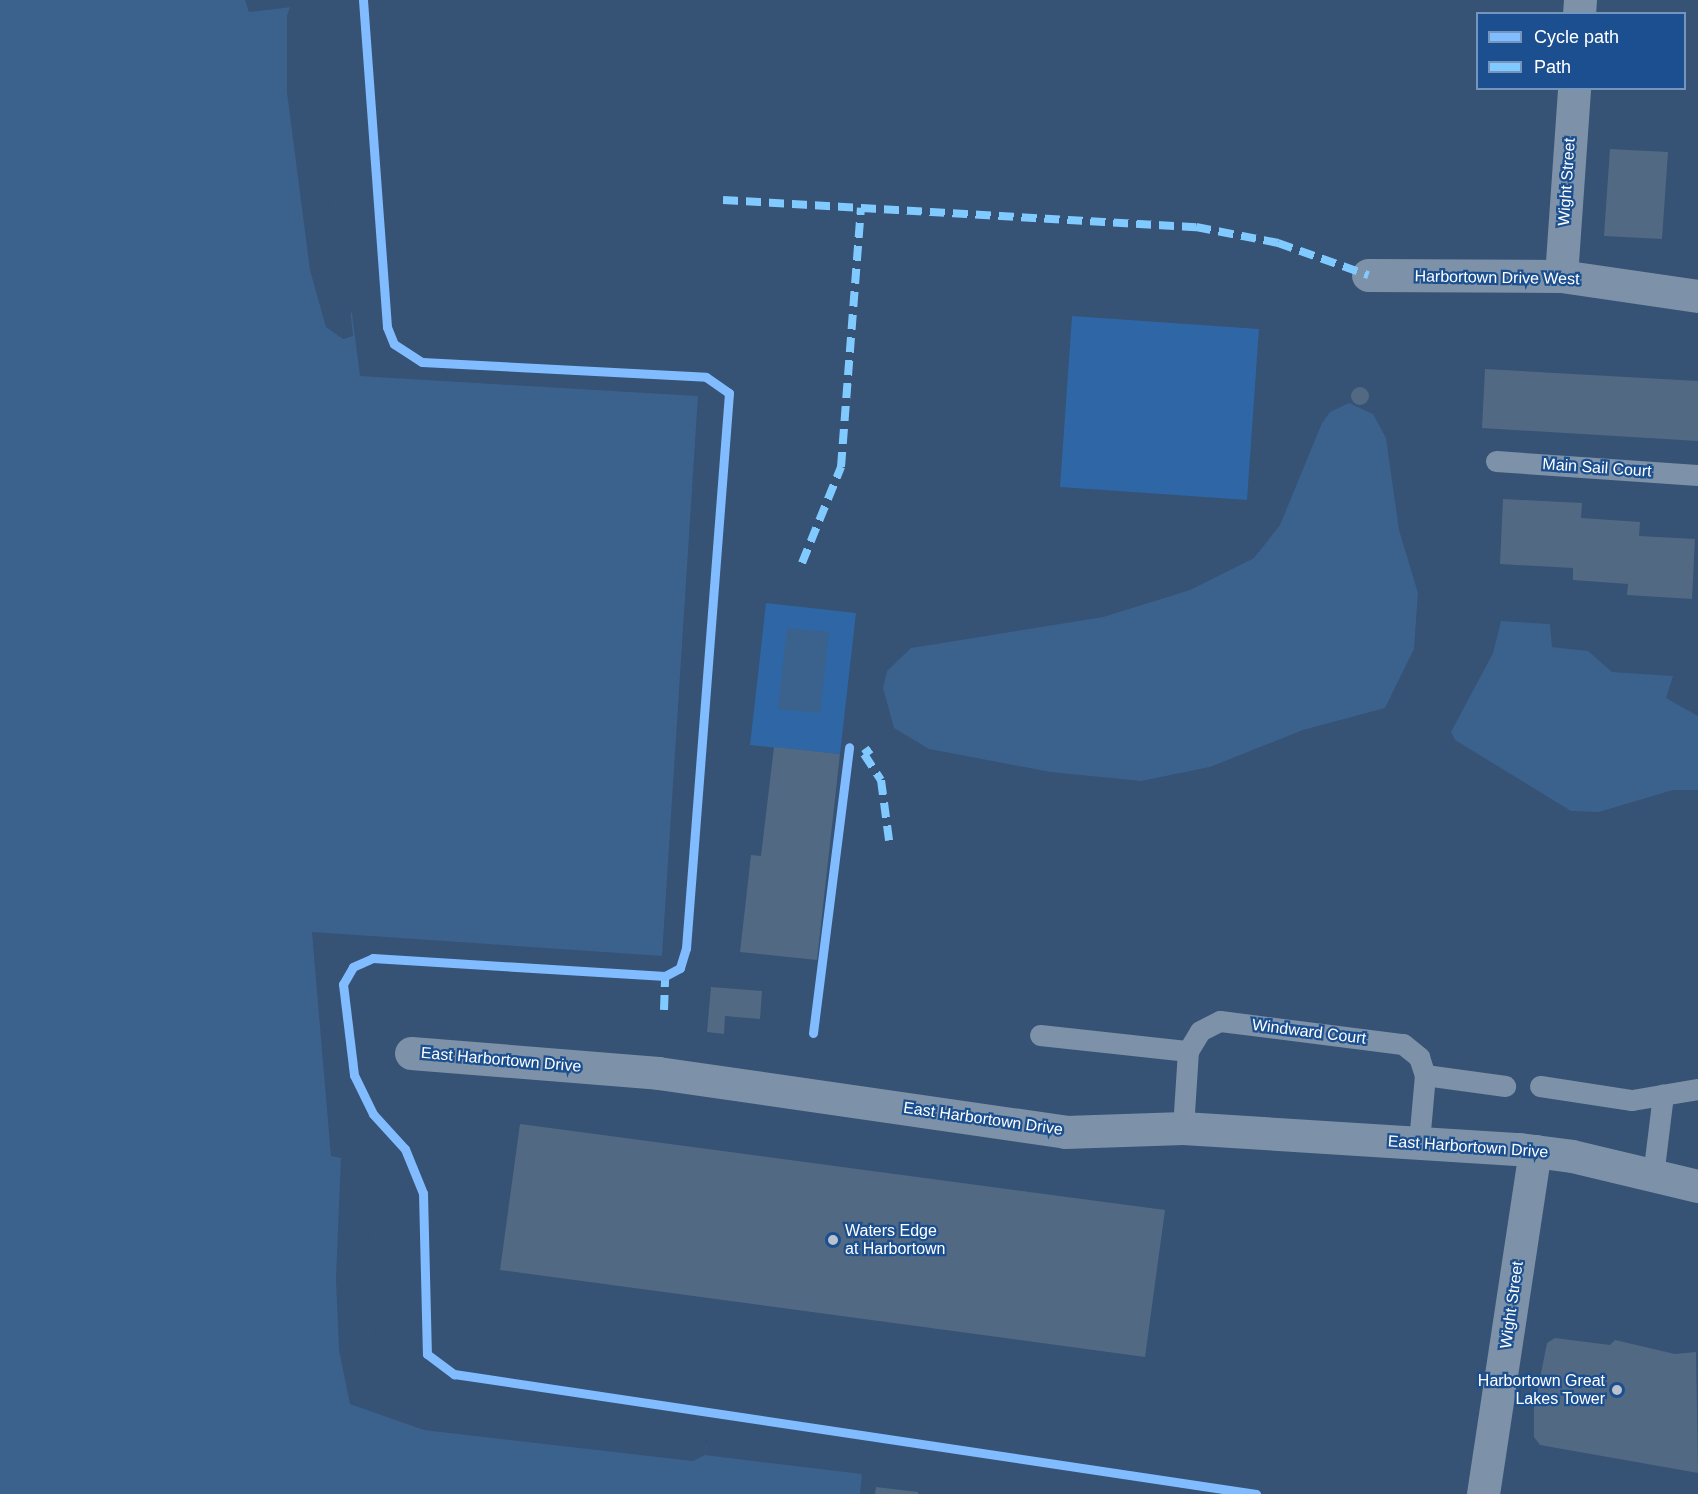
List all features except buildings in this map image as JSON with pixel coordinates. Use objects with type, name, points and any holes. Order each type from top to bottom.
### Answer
[{"type":"street","name":"Wight Street","points":[[1560,276],[1574,90]]},
{"type":"street","name":"Harbortown Drive West","points":[[1368,275],[1560,276],[1698,296]]},
{"type":"street","name":"East Harbortown Drive","points":[[411,1053],[658,1073],[1065,1132],[1183,1128],[1534,1151],[1698,1186]]},
{"type":"street","name":"Wight Street","points":[[1483,1494],[1534,1151]]},
{"type":"lane","name":"Main Sail Court","points":[[1496,461],[1698,475]]},
{"type":"lane","name":"Windward Court","points":[[1188,1051],[1200,1031],[1220,1021],[1403,1044],[1419,1057],[1425,1075]]},
{"type":"lane","points":[[1040,1035],[1188,1051],[1183,1128]]},
{"type":"lane","points":[[1419,1142],[1425,1075],[1505,1086]]},
{"type":"lane","points":[[1540,1086],[1632,1100],[1698,1089]]},
{"type":"lane","points":[[1653,1176],[1663,1095]]},
{"type":"shaded area","points":[[0,0],[245,0],[249,12],[308,5],[305,48],[340,307],[352,313],[360,376],[698,396],[662,956],[312,932],[331,1156],[360,1162],[377,1392],[391,1399],[707,1444],[705,1455],[862,1474],[860,1494],[0,1494]]},
{"type":"shaded area","points":[[1072,316],[1259,329],[1247,500],[1060,487]]},
{"type":"shaded area","points":[[1349,403],[1373,414],[1386,438],[1399,530],[1418,593],[1414,649],[1385,708],[1303,730],[1210,767],[1141,781],[1050,772],[929,749],[894,728],[883,688],[887,671],[911,648],[1103,617],[1190,590],[1254,558],[1280,525],[1322,423],[1330,412]]},
{"type":"shaded area","points":[[766,603],[856,613],[840,754],[750,745]]},
{"type":"shaded area","points":[[1501,621],[1550,624],[1552,647],[1588,651],[1612,672],[1673,676],[1666,698],[1698,716],[1698,790],[1673,790],[1599,812],[1571,811],[1455,740],[1451,732],[1493,653]]},
{"type":"shaded area","points":[[787,628],[829,632],[820,713],[778,709]]},
{"type":"pier","points":[[311,4],[308,48],[342,305],[350,309],[353,336],[343,339],[326,327],[310,270],[287,92],[287,16],[290,7]]},
{"type":"pier","points":[[341,1158],[360,1162],[364,1176],[380,1390],[392,1396],[707,1441],[705,1455],[693,1461],[424,1430],[350,1404],[339,1350],[336,1279]]},
{"type":"marked path","points":[[723,200],[1196,227],[1278,243],[1368,275]]},
{"type":"marked path","points":[[802,563],[841,467],[861,208]]},
{"type":"marked path","points":[[871,749],[864,754],[881,780],[889,840]]},
{"type":"marked path","points":[[664,1010],[665,976]]},
{"type":"cycle path","points":[[363,0],[387,327],[394,344],[422,362],[706,377],[729,393],[686,948],[680,968],[665,976],[373,958],[353,967],[343,984],[354,1075],[373,1114],[405,1149],[423,1193],[427,1354],[454,1374],[1256,1494]]},
{"type":"cycle path","points":[[813,1033],[849,747]]},
{"type":"place","name":"Waters Edge at Harbortown","points":[[833,1240]]},
{"type":"place","name":"Harbortown Great Lakes Tower","points":[[1617,1390]]}]
